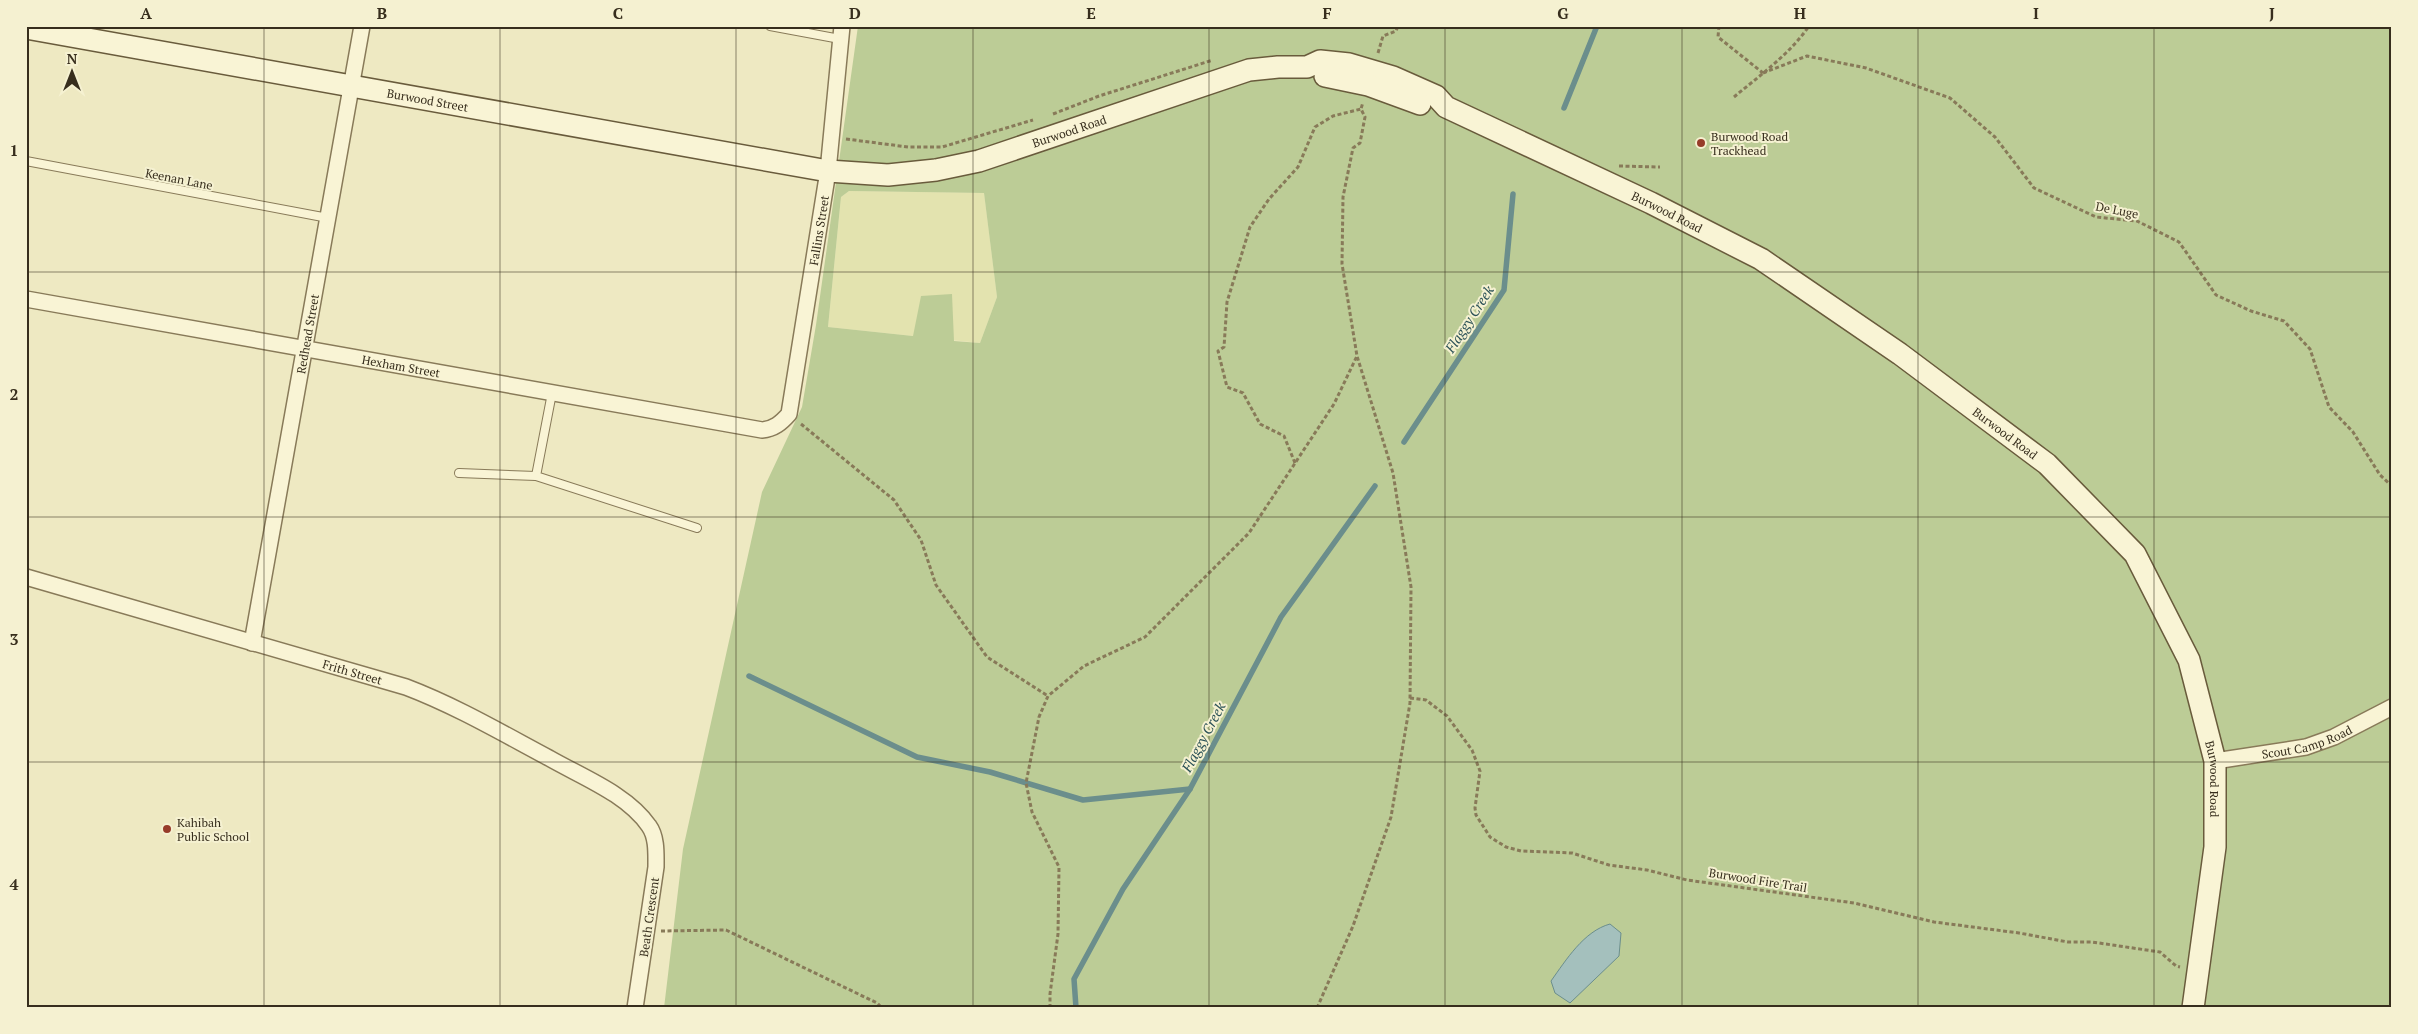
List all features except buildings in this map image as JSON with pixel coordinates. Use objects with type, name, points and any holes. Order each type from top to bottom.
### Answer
[{"type":"main road","name":"Burwood Street","points":[[26,28],[828,171]]},
{"type":"main road","name":"Burwood Road","points":[[828,171],[888,175],[936,170],[979,161],[1249,70],[1278,67],[1307,68],[1320,61],[1372,65],[1436,96],[1446,107],[1651,203],[1762,258],[1900,354],[2048,464],[2135,554],[2189,660],[2215,761],[2215,848],[2192,1008]]},
{"type":"street","name":"Redhead Street","points":[[252,643],[362,26]]},
{"type":"street","name":"Fallins Street","points":[[789,414],[828,171],[841,33]]},
{"type":"street","name":"Hexham Street","points":[[26,299],[762,430],[776,426],[789,414]]},
{"type":"street","name":"Frith Street","points":[[26,577],[406,687],[444,702],[608,791],[632,807],[650,827]]},
{"type":"street","name":"Scout Camp Road","points":[[2215,761],[2306,747],[2334,737],[2392,706]]},
{"type":"street","name":"Beath Crescent","points":[[635,1008],[648,931],[656,867],[656,847],[650,827]]},
{"type":"lane","points":[[770,26],[841,33]]},
{"type":"lane","name":"Keenan Lane","points":[[26,162],[328,218]]},
{"type":"lane","points":[[536,476],[552,393]]},
{"type":"lane","points":[[459,473],[536,476],[697,528]]},
{"type":"path","points":[[1317,1008],[1353,926],[1391,817],[1410,698],[1411,587],[1393,473],[1357,356],[1342,264],[1343,197],[1353,148],[1360,143],[1365,117],[1361,108],[1372,65],[1383,36],[1396,31],[1398,26]]},
{"type":"path","points":[[1719,26],[1718,37],[1763,73]]},
{"type":"path","points":[[1734,97],[1763,73],[1803,35],[1808,26]]},
{"type":"path","name":"De Luge","points":[[1763,73],[1807,56],[1866,68],[1950,98],[1995,137],[2034,188],[2096,217],[2137,221],[2179,242],[2216,294],[2251,311],[2284,321],[2310,349],[2330,407],[2352,432],[2380,476],[2392,486]]},
{"type":"path","points":[[1046,116],[1099,96],[1216,59]]},
{"type":"path","points":[[1295,463],[1284,436],[1260,424],[1243,393],[1227,387],[1218,351],[1224,347],[1227,302],[1250,227],[1270,199],[1298,167],[1315,127],[1333,116],[1361,108]]},
{"type":"path","points":[[831,138],[908,147],[942,147],[1037,119]]},
{"type":"path","points":[[1050,1008],[1050,994],[1058,934],[1059,867],[1032,812],[1026,783],[1039,717],[1048,696],[1084,666],[1145,637],[1249,533],[1334,404],[1357,356]]},
{"type":"path","points":[[789,414],[894,500],[921,540],[936,585],[987,657],[1048,696]]},
{"type":"path","name":"Burwood Fire Trail","points":[[1410,698],[1426,700],[1447,716],[1472,750],[1480,771],[1475,808],[1476,815],[1490,837],[1506,847],[1521,851],[1572,853],[1609,865],[1647,870],[1687,880],[1854,903],[1934,922],[2019,933],[2068,942],[2092,942],[2160,952],[2176,966],[2198,969]]},
{"type":"path","points":[[648,931],[726,930],[877,1002],[882,1008]]},
{"type":"green space","points":[[858,26],[2392,26],[2392,1008],[664,1008],[683,849],[762,492],[802,407],[816,325]],"holes":[[[849,191],[984,193],[997,297],[980,343],[954,341],[952,294],[921,296],[913,336],[828,327],[841,197]]]},
{"type":"green space","points":[[849,191],[984,193],[997,297],[980,343],[828,327],[841,197]]},
{"type":"water","points":[[1610,924],[1621,933],[1619,956],[1570,1003],[1555,993],[1551,981],[1576,947],[1592,933]]},
{"type":"waterway","name":"Flaggy Creek","points":[[1564,108],[1597,26]]},
{"type":"waterway","name":"Flaggy Creek","points":[[1404,442],[1504,290],[1513,194]]},
{"type":"waterway","name":"Flaggy Creek","points":[[1076,1008],[1074,979],[1123,889],[1190,789],[1281,617],[1375,486]]},
{"type":"waterway","points":[[749,676],[917,757],[990,772],[1083,800],[1190,789]]},
{"type":"place","name":"Burwood Road Trackhead","points":[[1701,143]]},
{"type":"place","name":"Kahibah Public School","points":[[167,829]]}]
